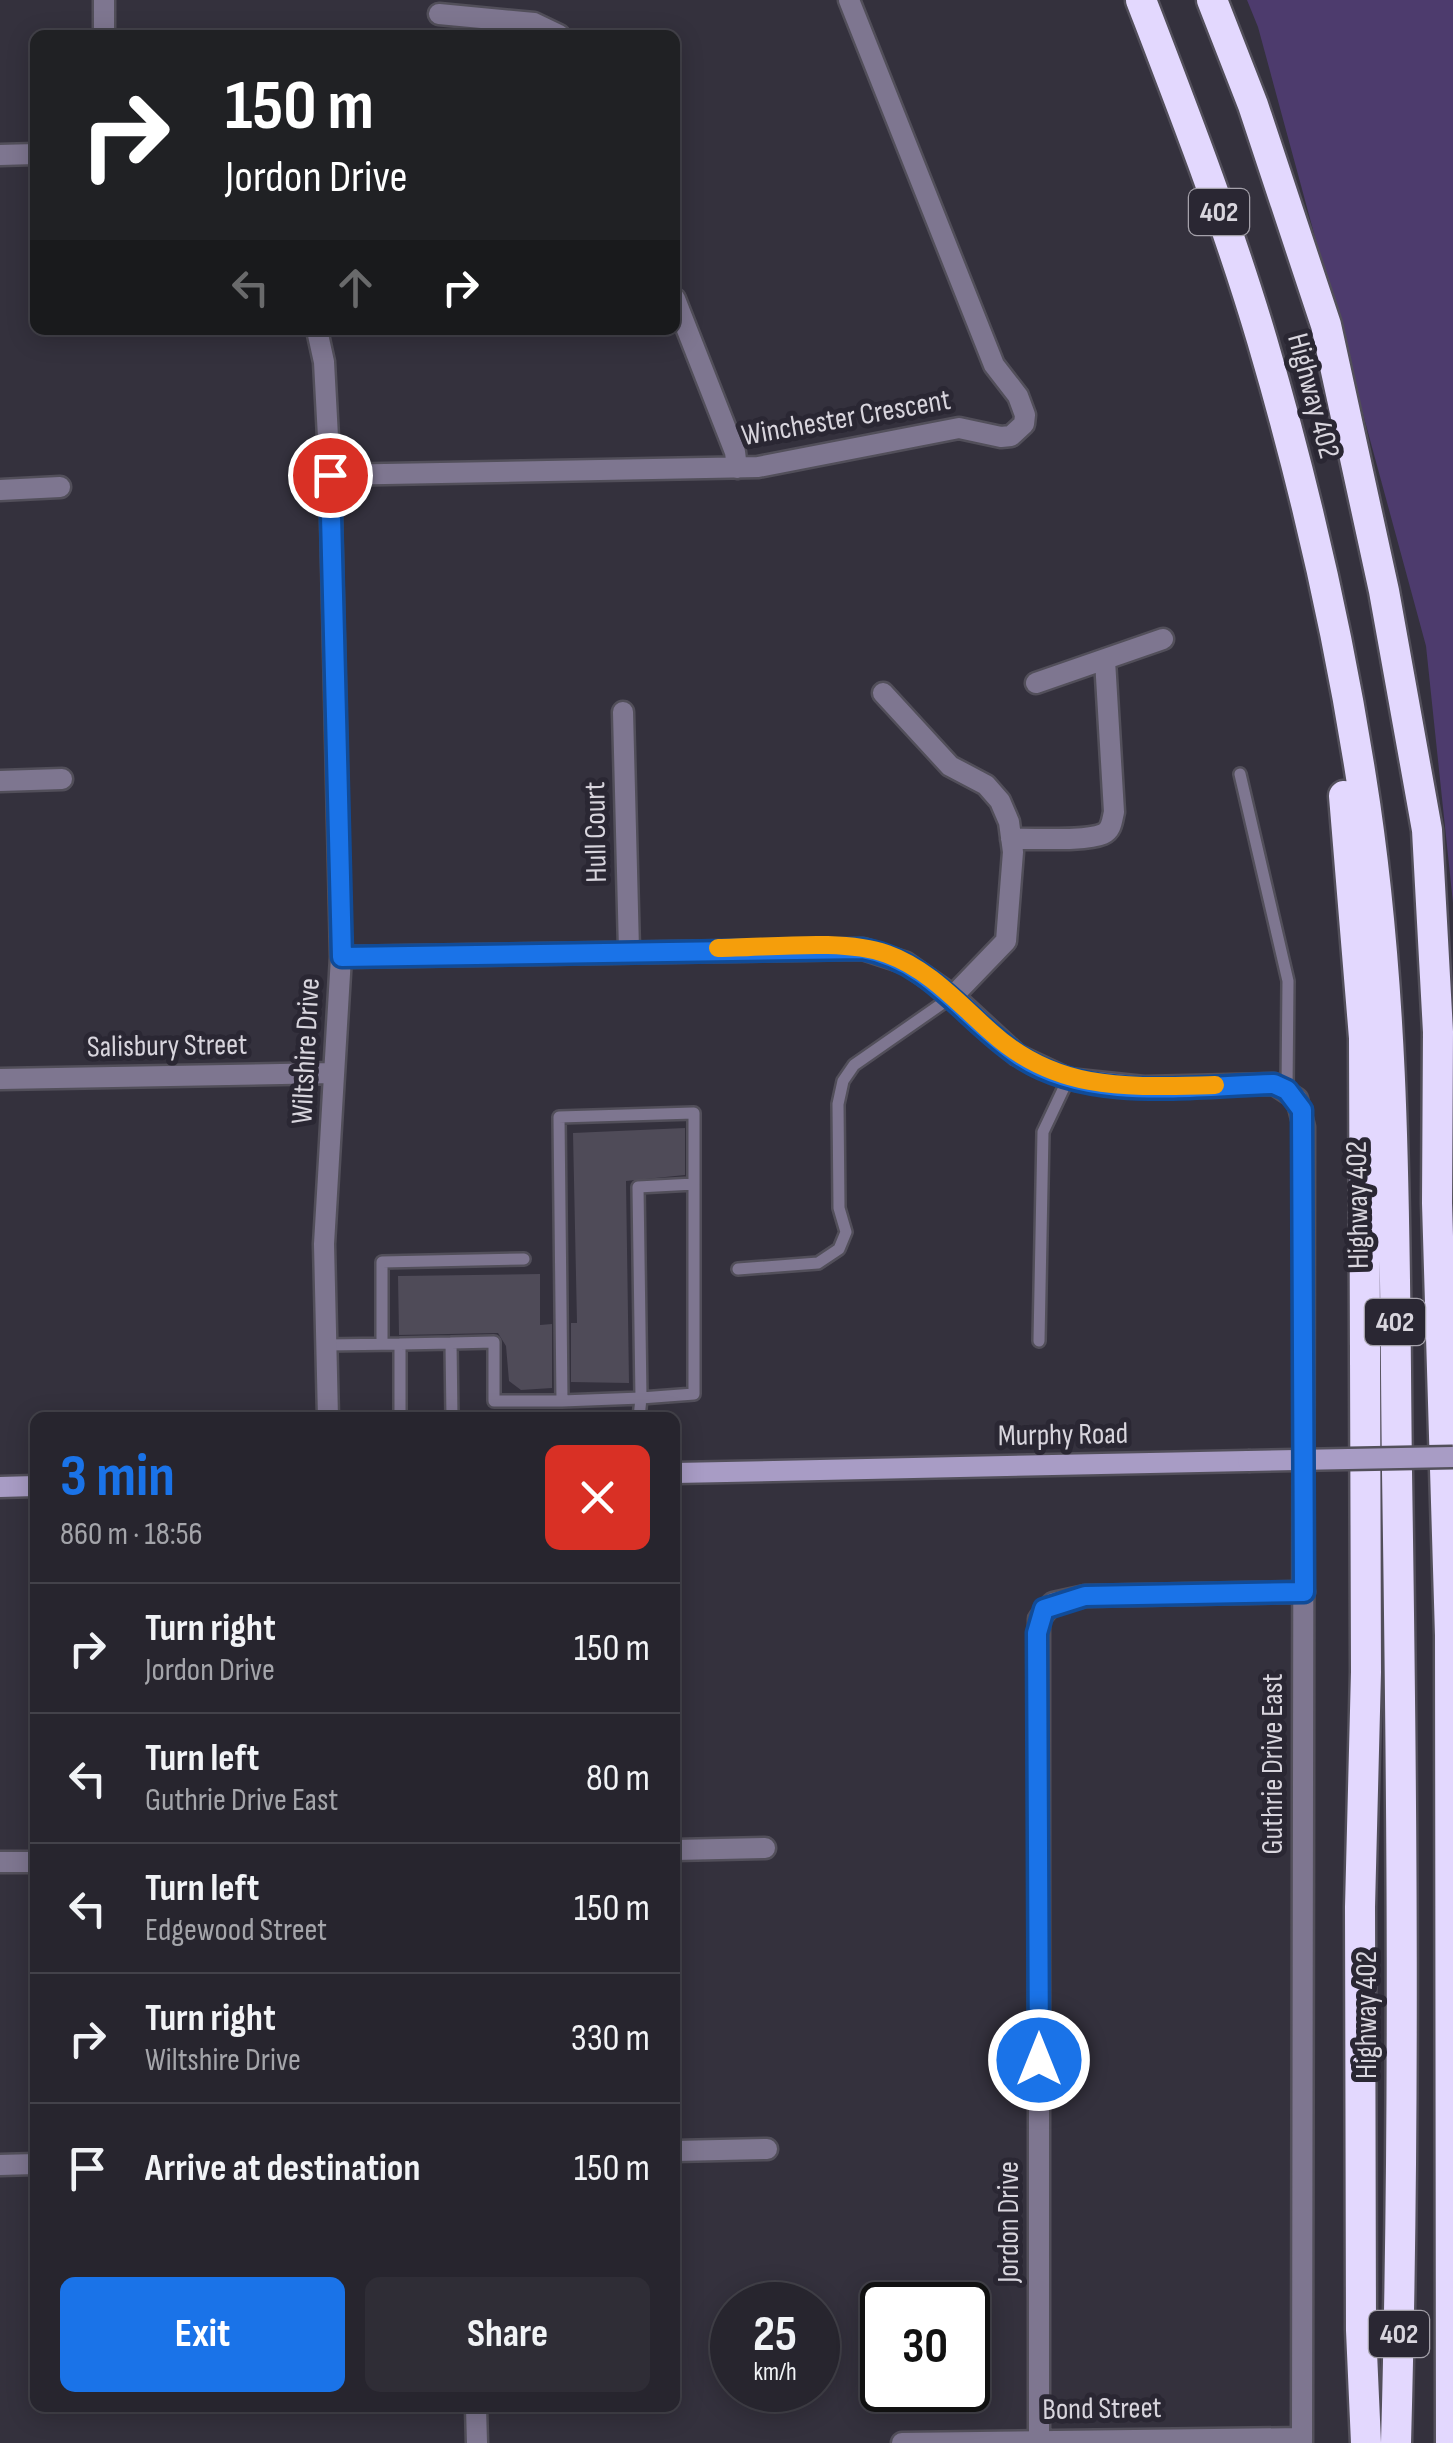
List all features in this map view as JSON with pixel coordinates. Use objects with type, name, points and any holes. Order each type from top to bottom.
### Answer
[{"type":"highway","name":"Highway 402","points":[[1141,0],[1250,302],[1286,428],[1319,561],[1361,776],[1374,866],[1391,1092],[1398,1521],[1402,2225],[1396,2443]]},
{"type":"highway","name":"Highway 402","points":[[1212,0],[1254,105],[1326,325],[1384,592],[1427,830],[1438,1032],[1437,1203],[1450,1635],[1451,2443]]},
{"type":"highway","points":[[1286,428],[1346,812],[1364,1038],[1366,1672],[1360,1907],[1361,2330],[1366,2443]]},
{"type":"highway","points":[[1450,1635],[1453,1693]]},
{"type":"highway","points":[[1402,2225],[1410,2443]]},
{"type":"highway","points":[[1355,2443],[1361,2330]]},
{"type":"street","points":[[104,0],[104,30]]},
{"type":"street","name":"Winchester Crescent","points":[[330,475],[737,468],[779,464],[958,428],[1001,438],[1011,436],[1024,424],[1022,405],[994,365],[849,0]]},
{"type":"street","points":[[439,14],[534,24],[548,30]]},
{"type":"street","points":[[0,155],[30,154]]},
{"type":"street","points":[[680,311],[735,452],[737,468]]},
{"type":"street","name":"Wiltshire Drive","points":[[318,335],[324,362],[330,475],[342,957],[324,1244],[328,1412]]},
{"type":"street","points":[[0,490],[60,487]]},
{"type":"street","points":[[1036,682],[1163,639]]},
{"type":"street","points":[[1011,839],[1103,834],[1111,827],[1113,796],[1105,660]]},
{"type":"street","points":[[883,692],[950,766],[986,785],[1000,801],[1011,839],[1010,920],[1006,940],[953,996]]},
{"type":"street","name":"Hull Court","points":[[623,712],[629,950]]},
{"type":"street","points":[[0,781],[62,780]]},
{"type":"street","points":[[342,957],[862,949],[885,953],[906,963],[953,996],[1017,1055],[1068,1079],[1144,1087],[1274,1084],[1287,1090]]},
{"type":"street","name":"Salisbury Street","points":[[0,1080],[334,1073]]},
{"type":"street","name":"Guthrie Drive East","points":[[1287,1090],[1302,1110],[1304,1126],[1302,2440]]},
{"type":"street","name":"Murphy Road","points":[[680,1473],[1453,1458]]},
{"type":"street","points":[[0,1487],[30,1486]]},
{"type":"street","name":"Jordon Drive","points":[[1039,2440],[1039,1619],[1053,1603],[1085,1596],[1304,1592]]},
{"type":"street","points":[[680,1850],[764,1848]]},
{"type":"street","points":[[0,1862],[30,1862]]},
{"type":"street","points":[[680,2150],[767,2149]]},
{"type":"street","points":[[0,2165],[30,2164]]},
{"type":"street","points":[[476,2412],[477,2443]]},
{"type":"street","name":"Bond Street","points":[[902,2443],[1302,2440]]},
{"type":"lane","points":[[1240,774],[1288,980],[1287,1090]]},
{"type":"lane","points":[[738,1269],[818,1263],[839,1248],[846,1232],[839,1208],[838,1104],[844,1082],[854,1064],[953,996]]},
{"type":"lane","points":[[1039,1341],[1043,1132],[1068,1079]]},
{"type":"lane","points":[[326,1345],[494,1342],[494,1401],[562,1402],[694,1394],[694,1114],[559,1118],[562,1402]]},
{"type":"lane","points":[[639,1412],[638,1187],[694,1184]]},
{"type":"lane","points":[[382,1344],[382,1262],[524,1259]]},
{"type":"lane","points":[[450,1343],[452,1412]]},
{"type":"lane","points":[[400,1344],[400,1412]]},
{"type":"shaded area","points":[[1247,0],[1453,0],[1453,903],[1426,646],[1258,27]]},
{"type":"building","points":[[685,1128],[685,1175],[626,1181],[629,1383],[571,1382],[571,1323],[577,1323],[573,1133]]},
{"type":"building","points":[[540,1274],[540,1325],[552,1324],[552,1388],[521,1390],[509,1381],[506,1346],[498,1333],[399,1335],[398,1276]]},
{"type":"slow traffic","points":[[718,948],[834,948],[885,953],[927,976],[1017,1055],[1043,1070],[1068,1079],[1104,1084],[1215,1085]]},
{"type":"route","points":[[330,475],[342,957],[862,949],[885,953],[927,976],[1017,1055],[1043,1070],[1068,1079],[1144,1087],[1274,1084],[1287,1090],[1302,1110],[1304,1592],[1085,1596],[1068,1598],[1044,1609],[1037,1633],[1039,2060]]}]
